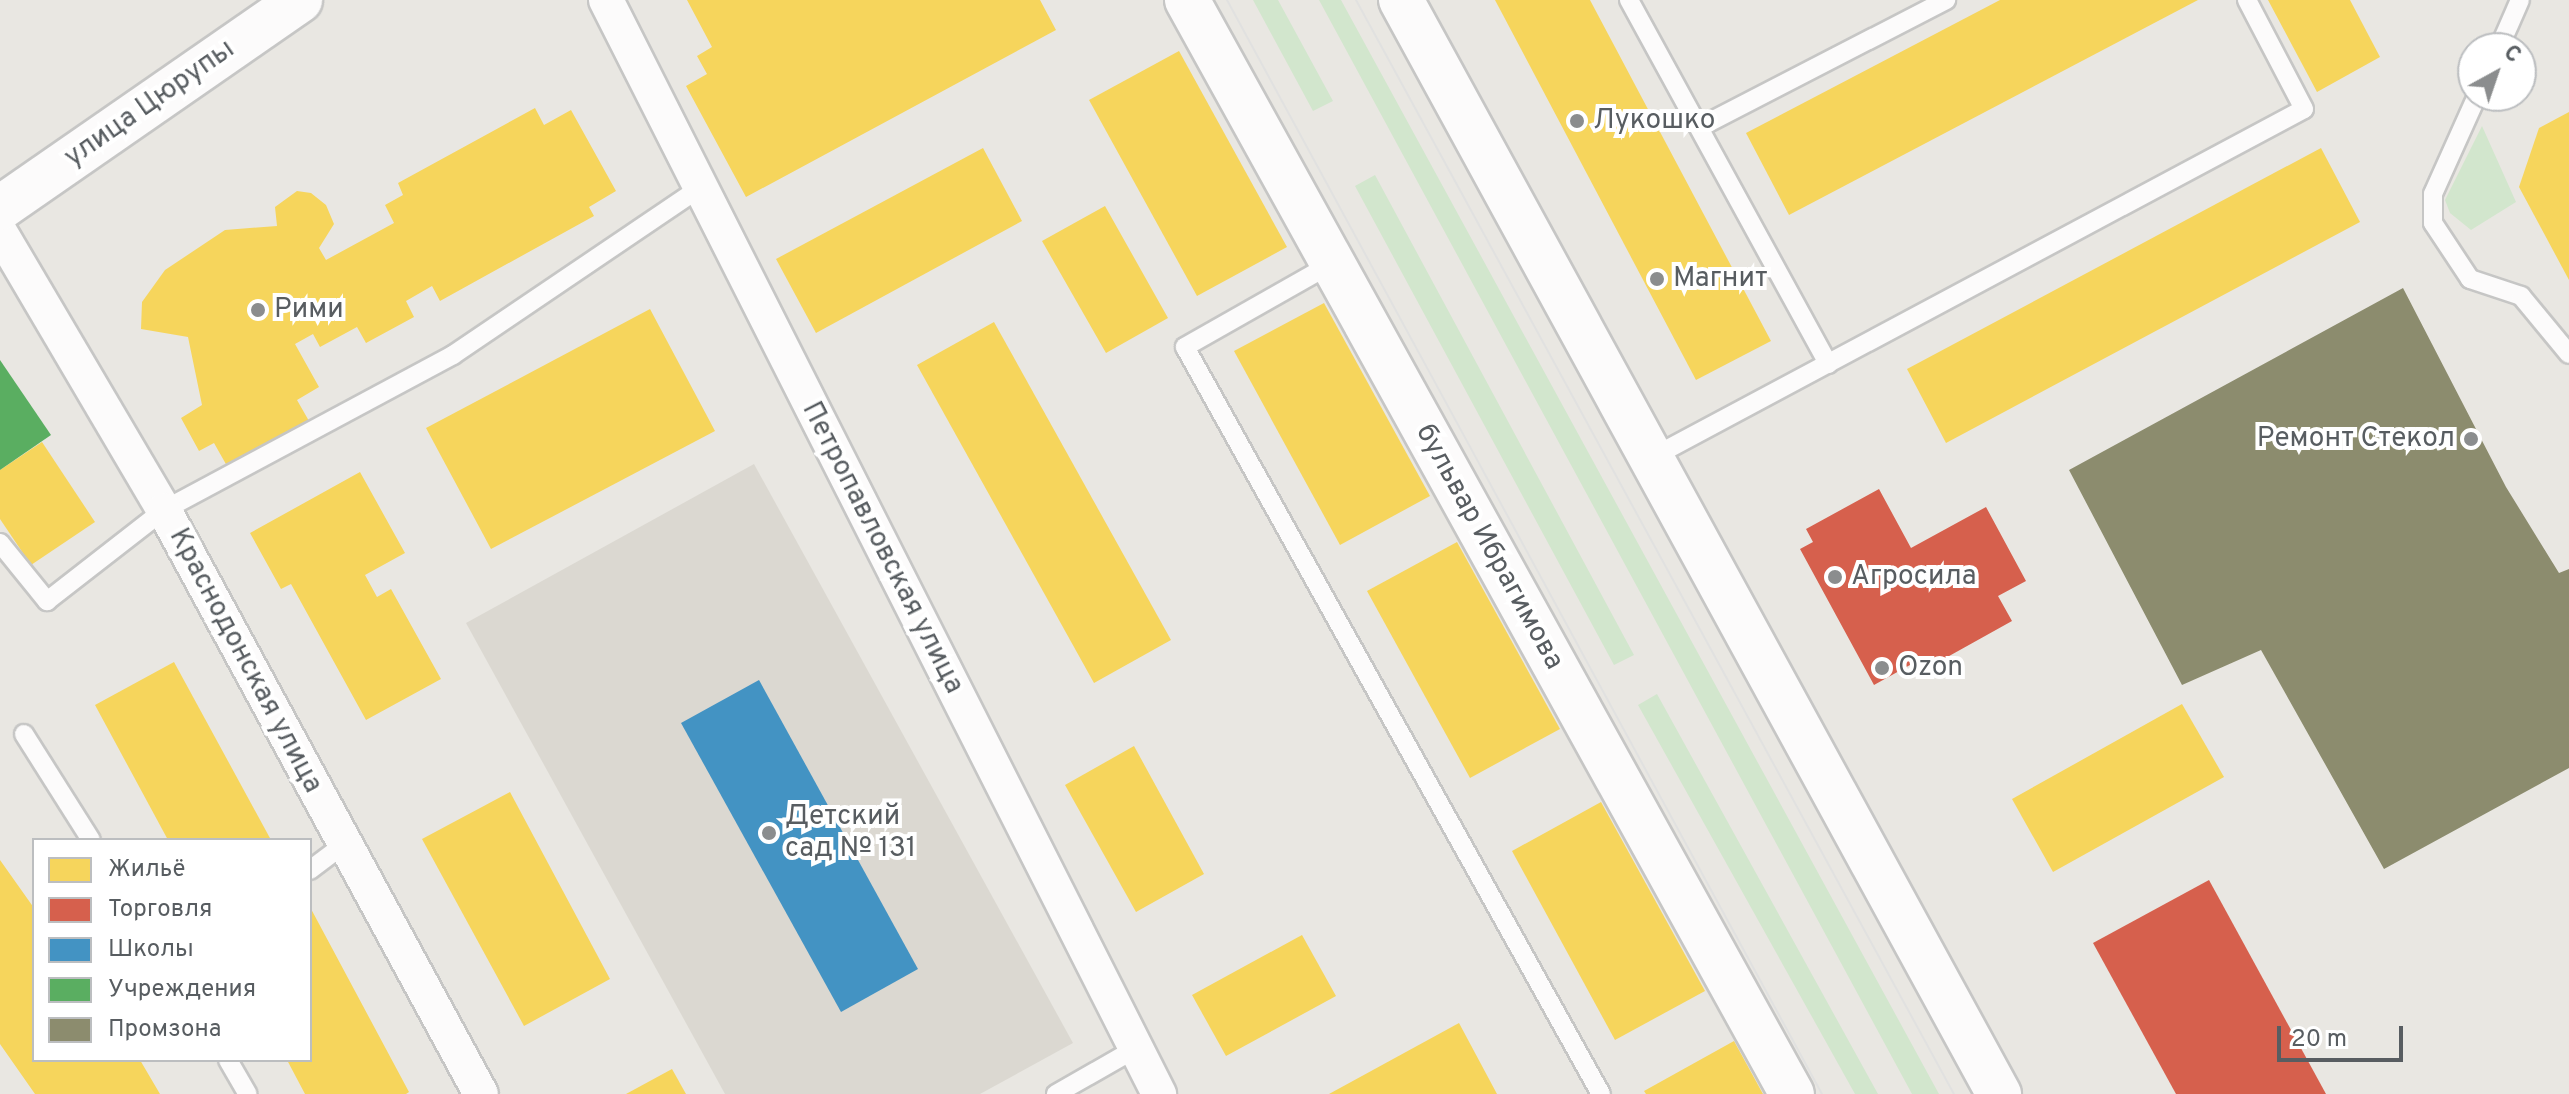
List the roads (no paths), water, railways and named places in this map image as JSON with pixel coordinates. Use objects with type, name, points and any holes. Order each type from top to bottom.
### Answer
[{"type":"main road","name":"улица Цюрупы","points":[[0,208],[300,0]]},
{"type":"main road","name":"бульвар Ибрагимова","points":[[1187,0],[1792,1094]]},
{"type":"main road","points":[[1401,0],[1999,1094]]},
{"type":"street","name":"Петропавловская улица","points":[[606,0],[1159,1094]]},
{"type":"street","name":"Краснодонская улица","points":[[0,232],[164,510],[343,845],[481,1094]]},
{"type":"lane","points":[[1629,0],[1828,364]]},
{"type":"lane","points":[[1700,127],[1946,0]]},
{"type":"lane","points":[[1651,458],[2304,109],[2247,0]]},
{"type":"lane","points":[[2506,32],[2520,0]]},
{"type":"lane","points":[[2470,112],[2433,194],[2433,223],[2470,279],[2521,296],[2569,354]]},
{"type":"lane","points":[[0,543],[47,601],[164,510],[453,355],[700,188]]},
{"type":"lane","points":[[1331,264],[1185,347],[1601,1094]]},
{"type":"lane","points":[[24,734],[90,838]]},
{"type":"lane","points":[[312,868],[343,845]]},
{"type":"lane","points":[[1056,1094],[1135,1049]]},
{"type":"lane","points":[[229,1062],[248,1094]]},
{"type":"tram line","points":[[1227,0],[1822,1094]]},
{"type":"tram line","points":[[1356,0],[1954,1094]]},
{"type":"place","name":"Лукошко","points":[[1577,121]]},
{"type":"place","name":"Магнит","points":[[1657,279]]},
{"type":"place","name":"Рими","points":[[258,310]]},
{"type":"place","name":"Ремонт Стекол","points":[[2471,439]]},
{"type":"place","name":"Агросила","points":[[1835,577]]},
{"type":"place","name":"Ozon","points":[[1882,668]]},
{"type":"place","name":"Детский сад № 131","points":[[769,833]]}]
